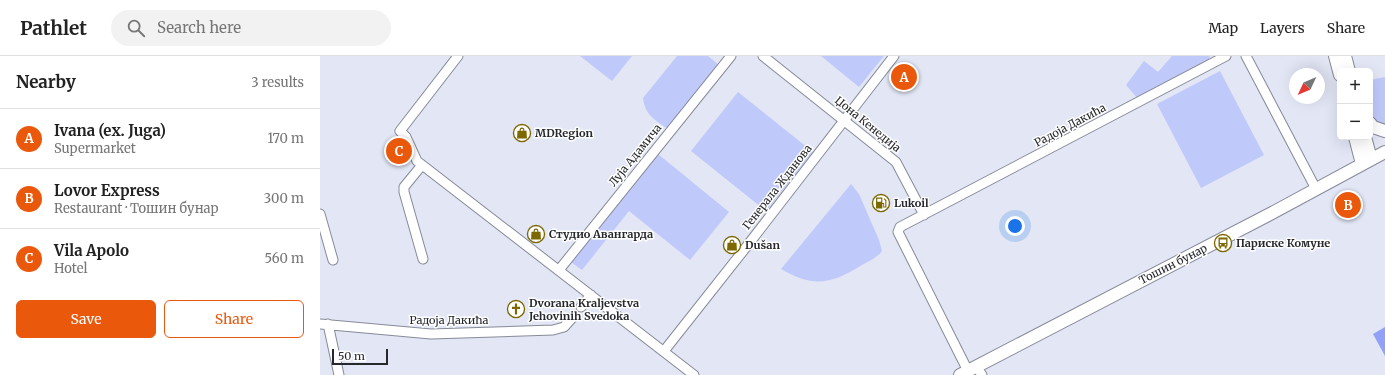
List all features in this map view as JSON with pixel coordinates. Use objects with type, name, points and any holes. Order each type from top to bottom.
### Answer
[{"type":"main road","points":[[1335,56],[1338,68]]},
{"type":"main road","points":[[1345,56],[1348,68]]},
{"type":"main road","points":[[1373,125],[1385,131]]},
{"type":"main road","points":[[1356,140],[1366,162]]},
{"type":"main road","points":[[1365,140],[1366,162]]},
{"type":"main road","name":"Тошин бунар","points":[[971,372],[1385,152]]},
{"type":"street","points":[[458,56],[400,131],[406,137],[417,160],[694,375]]},
{"type":"street","name":"Луја Адамича","points":[[559,270],[731,56]]},
{"type":"street","name":"Џона Кенедија","points":[[763,56],[898,164],[924,214]]},
{"type":"street","name":"Генерала Жданова","points":[[664,351],[894,56]]},
{"type":"street","name":"Радоја Дакића","points":[[924,214],[1226,56]]},
{"type":"street","points":[[1246,56],[1316,189]]},
{"type":"street","points":[[422,165],[404,187],[404,192],[423,259]]},
{"type":"street","points":[[320,214],[333,260]]},
{"type":"street","points":[[924,214],[901,226],[898,232],[971,372]]},
{"type":"street","points":[[581,307],[591,295]]},
{"type":"street","name":"Радоја Дакића","points":[[324,324],[431,334],[473,334],[553,330],[564,327],[573,317]]},
{"type":"street","points":[[324,324],[339,375]]},
{"type":"shaded area","points":[[580,56],[632,56],[612,81]]},
{"type":"shaded area","points":[[677,56],[708,56],[720,66],[669,130],[652,117],[646,109],[643,98]]},
{"type":"shaded area","points":[[821,56],[884,56],[859,87]]},
{"type":"shaded area","points":[[1172,56],[1210,56],[1208,61],[1138,99],[1126,85],[1144,61],[1158,72]]},
{"type":"shaded area","points":[[1220,71],[1264,155],[1201,188],[1157,104]]},
{"type":"shaded area","points":[[1385,77],[1385,137],[1373,133],[1373,79]]},
{"type":"shaded area","points":[[738,92],[813,152],[766,211],[691,151]]},
{"type":"shaded area","points":[[658,154],[729,212],[690,260],[629,211],[582,270],[571,262]]},
{"type":"shaded area","points":[[851,184],[859,194],[879,240],[882,251],[873,259],[831,280],[813,281],[803,279],[781,269]]},
{"type":"shaded area","points":[[1385,327],[1385,356],[1373,334]]},
{"type":"place","name":"Ivana (ex. Juga)","points":[[904,77]]},
{"type":"place","name":"MDRegion","points":[[522,133]]},
{"type":"place","name":"Vila Apolo","points":[[399,151]]},
{"type":"place","name":"Lukoil","points":[[881,203]]},
{"type":"place","name":"Lovor Express","points":[[1348,205]]},
{"type":"place","name":"Студио Авангарда","points":[[536,234]]},
{"type":"place","name":"Париске Комуне","points":[[1223,243]]},
{"type":"place","name":"Dušan","points":[[732,245]]},
{"type":"place","name":"Dvorana Kraljevstva Jehovinih Svedoka","points":[[516,309]]}]
